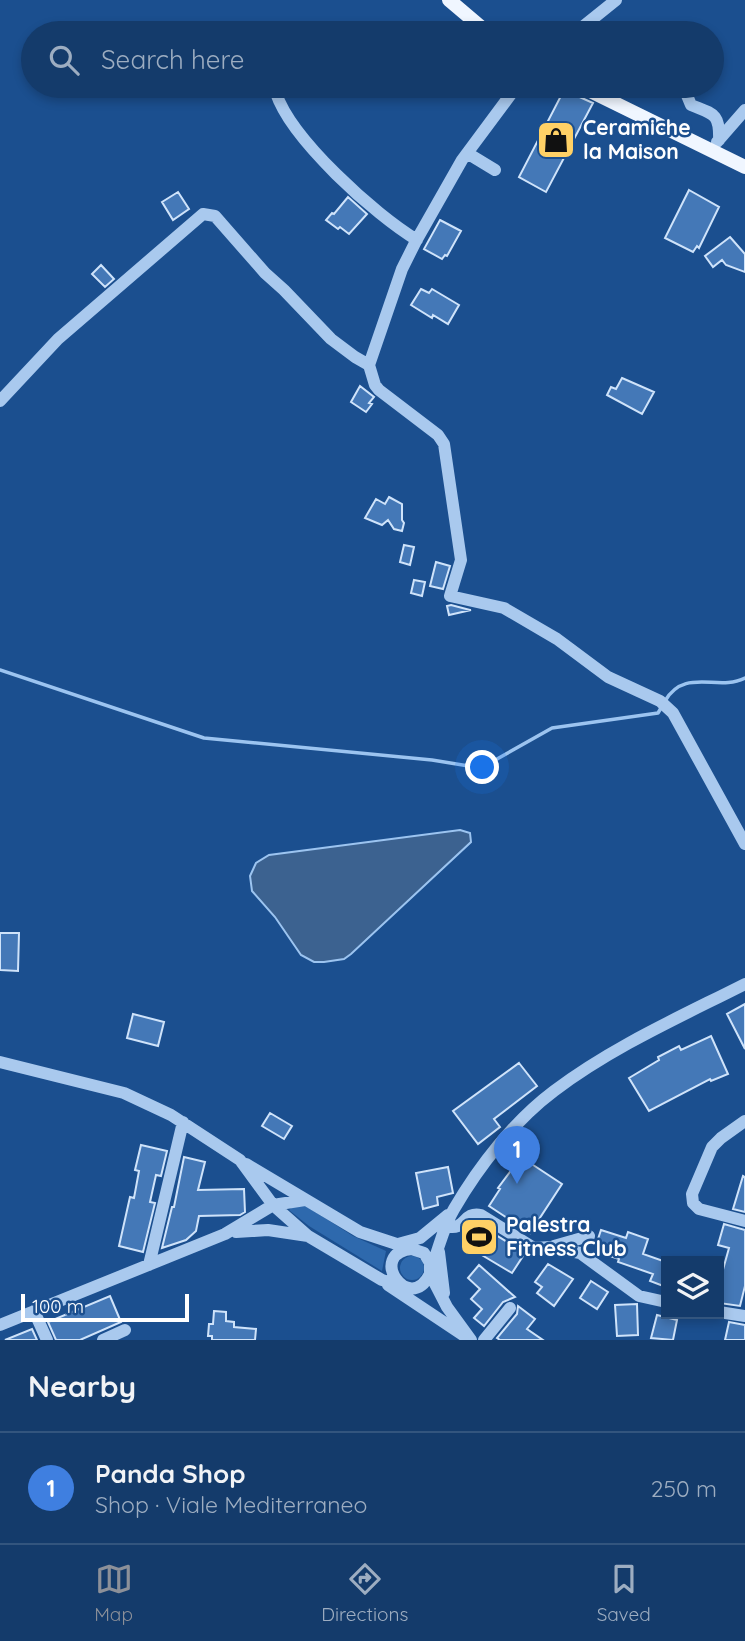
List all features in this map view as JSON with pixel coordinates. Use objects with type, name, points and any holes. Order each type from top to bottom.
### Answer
[{"type":"main road","points":[[449,0],[474,21]]},
{"type":"main road","points":[[607,98],[716,146],[745,167]]},
{"type":"street","points":[[590,21],[617,0]]},
{"type":"street","points":[[278,98],[285,114],[336,174],[400,230],[417,240]]},
{"type":"street","points":[[508,98],[467,153],[402,269],[369,365],[375,385],[438,435],[444,444],[460,560],[450,596],[505,608],[557,639],[608,677],[667,706],[745,844]]},
{"type":"street","points":[[688,98],[691,105],[714,114],[720,124],[716,146]]},
{"type":"street","points":[[716,146],[745,110]]},
{"type":"street","points":[[467,153],[495,170]]},
{"type":"street","points":[[0,401],[58,339],[203,214],[215,216],[265,273],[331,340],[369,365]]},
{"type":"street","points":[[382,1280],[403,1286],[421,1286],[431,1271],[453,1210],[509,1134],[553,1092],[606,1055],[745,984]]},
{"type":"street","points":[[0,1062],[124,1093],[183,1122],[240,1160],[360,1232],[428,1257],[431,1271],[457,1332]]},
{"type":"street","points":[[745,1121],[716,1143],[692,1194],[693,1203],[699,1209],[745,1221]]},
{"type":"street","points":[[149,1265],[183,1122]]},
{"type":"street","points":[[240,1160],[273,1205],[308,1236],[382,1280],[470,1340]]},
{"type":"street","points":[[254,1218],[258,1197],[256,1181]]},
{"type":"street","points":[[0,1325],[225,1234],[273,1205],[305,1200]]},
{"type":"street","points":[[424,1309],[391,1270],[403,1247],[428,1233],[453,1210]]},
{"type":"street","points":[[446,1226],[460,1226],[474,1213],[534,1248],[550,1247],[589,1236]]},
{"type":"street","points":[[225,1234],[268,1230],[308,1236]]},
{"type":"street","points":[[550,1247],[580,1253],[634,1293],[661,1301]]},
{"type":"street","points":[[439,1248],[447,1307]]},
{"type":"street","points":[[484,1340],[510,1308]]},
{"type":"street","points":[[34,1311],[47,1340]]},
{"type":"street","points":[[724,1312],[745,1317]]},
{"type":"street","points":[[103,1340],[125,1330]]},
{"type":"shaded area","points":[[460,830],[470,833],[471,842],[344,959],[314,962],[301,955],[275,917],[252,891],[250,876],[256,863],[269,855]]},
{"type":"shaded area","points":[[306,1206],[353,1236],[386,1251],[382,1271],[309,1226],[289,1210],[292,1207]]},
{"type":"shaded area","points":[[412,1256],[421,1259],[424,1268],[421,1277],[412,1280],[403,1277],[400,1268],[403,1259]]},
{"type":"building","name":"Ceramiche la Maison","points":[[560,98],[582,98],[593,103],[546,192],[519,177]]},
{"type":"building","points":[[689,190],[719,207],[699,248],[697,246],[693,252],[665,238]]},
{"type":"building","points":[[178,192],[189,209],[173,220],[162,202]]},
{"type":"building","points":[[348,197],[367,214],[349,234],[326,220]]},
{"type":"building","points":[[440,220],[461,231],[447,256],[442,259],[424,249]]},
{"type":"building","points":[[730,237],[745,254],[745,272],[726,265],[722,260],[713,267],[705,256]]},
{"type":"building","points":[[101,265],[114,279],[105,287],[92,274]]},
{"type":"building","points":[[421,289],[429,293],[432,289],[459,305],[448,324],[411,305]]},
{"type":"building","points":[[622,378],[654,392],[642,414],[607,395],[611,387],[616,389]]},
{"type":"building","points":[[360,386],[374,397],[366,412],[351,402]]},
{"type":"building","points":[[389,497],[402,504],[402,531],[394,529],[388,520],[382,525],[365,518],[376,499],[385,504]]},
{"type":"building","points":[[404,545],[414,547],[410,565],[400,562]]},
{"type":"building","points":[[436,562],[450,566],[443,589],[430,586]]},
{"type":"building","points":[[414,580],[425,582],[422,596],[411,593]]},
{"type":"building","points":[[447,606],[471,610],[449,615]]},
{"type":"building","points":[[0,933],[19,933],[18,971],[0,970]]},
{"type":"building","points":[[745,1004],[745,1049],[727,1014]]},
{"type":"building","points":[[133,1014],[164,1022],[158,1046],[127,1038]]},
{"type":"building","points":[[711,1036],[728,1074],[711,1081],[710,1079],[649,1111],[629,1078],[679,1046],[681,1050]]},
{"type":"building","points":[[519,1063],[537,1086],[494,1119],[500,1127],[478,1144],[453,1111]]},
{"type":"building","points":[[270,1113],[292,1126],[284,1139],[262,1126]]},
{"type":"building","points":[[141,1145],[167,1151],[161,1176],[156,1175],[150,1202],[155,1203],[143,1252],[119,1246],[130,1197],[134,1198],[139,1171],[135,1170]]},
{"type":"building","points":[[184,1157],[205,1162],[198,1190],[244,1189],[245,1212],[240,1215],[199,1216],[196,1231],[186,1240],[162,1248],[174,1207]]},
{"type":"building","points":[[521,1157],[562,1184],[530,1233],[489,1206],[500,1189],[498,1188]]},
{"type":"building","points":[[448,1167],[453,1193],[437,1197],[438,1205],[423,1209],[416,1173]]},
{"type":"building","points":[[743,1176],[745,1177],[745,1212],[733,1209]]},
{"type":"building","points":[[724,1224],[745,1230],[745,1286],[740,1306],[724,1304],[724,1266],[729,1248],[718,1245]]},
{"type":"building","points":[[483,1227],[525,1253],[512,1273],[470,1248]]},
{"type":"building","points":[[601,1230],[626,1238],[628,1232],[648,1239],[643,1254],[661,1260],[661,1285],[650,1281],[653,1274],[618,1262],[619,1259],[607,1255],[609,1253],[596,1245]]},
{"type":"building","points":[[548,1264],[573,1279],[554,1306],[537,1293],[542,1287],[535,1282]]},
{"type":"building","points":[[479,1265],[515,1297],[503,1302],[484,1326],[474,1318],[482,1309],[471,1299],[480,1289],[468,1278]]},
{"type":"building","points":[[591,1281],[608,1292],[597,1309],[580,1298]]},
{"type":"building","points":[[110,1296],[121,1322],[80,1340],[56,1340],[48,1322]]},
{"type":"building","points":[[637,1304],[638,1335],[617,1336],[615,1305]]},
{"type":"building","points":[[518,1306],[535,1319],[527,1329],[543,1340],[497,1338],[517,1314]]},
{"type":"building","points":[[214,1311],[226,1312],[226,1321],[234,1322],[234,1327],[256,1329],[255,1340],[212,1340],[212,1336],[208,1336]]},
{"type":"building","points":[[657,1315],[661,1316],[661,1319],[677,1320],[673,1340],[651,1338]]},
{"type":"building","points":[[729,1322],[745,1325],[745,1340],[725,1340]]},
{"type":"building","points":[[32,1329],[37,1340],[5,1340]]},
{"type":"waterway","points":[[0,670],[204,738],[432,760],[481,768],[552,728],[658,713],[661,708]]},
{"type":"waterway","points":[[665,701],[673,691],[692,682],[724,683],[745,678]]},
{"type":"place","name":"Ceramiche la Maison","points":[[556,140]]},
{"type":"place","name":"Panda Shop","points":[[517,1184]]},
{"type":"place","name":"Palestra Fitness Club","points":[[479,1237]]}]
